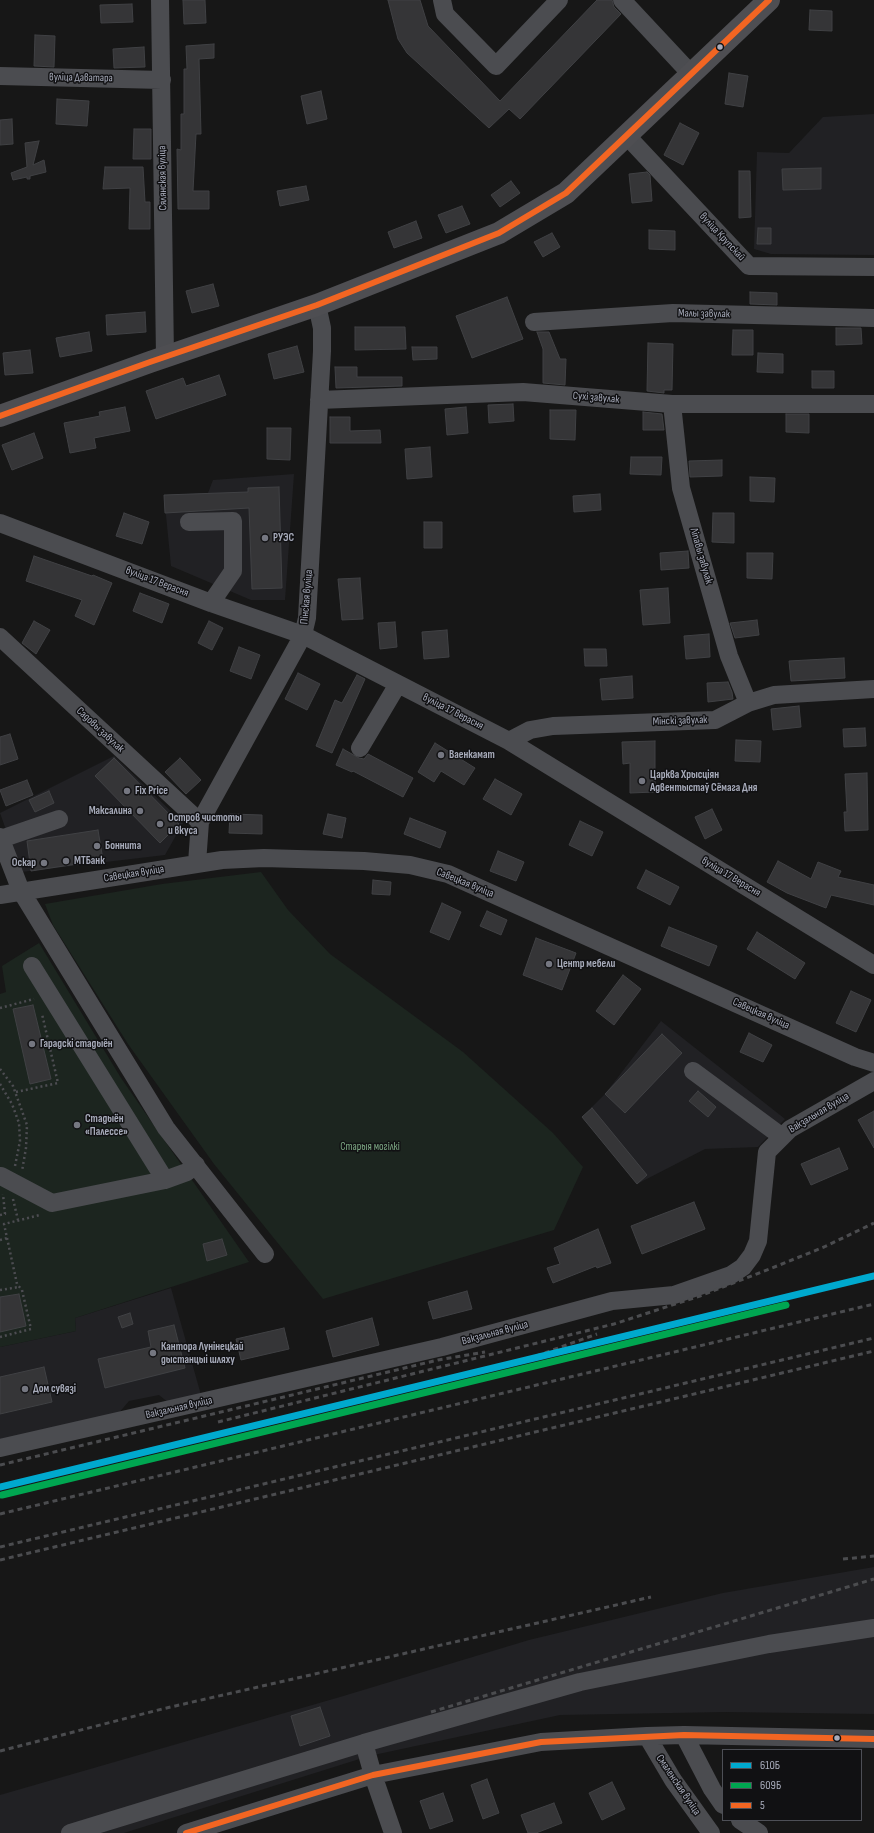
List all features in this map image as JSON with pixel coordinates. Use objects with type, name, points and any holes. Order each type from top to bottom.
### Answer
[{"type":"main road","points":[[0,416],[317,304],[499,234],[566,193],[626,135],[692,75],[769,0]]},
{"type":"street","name":"Сялянская вуліца","points":[[160,0],[165,357]]},
{"type":"street","points":[[442,0],[445,14],[496,66],[559,0]]},
{"type":"street","points":[[622,0],[692,75]]},
{"type":"street","name":"вуліца Даватара","points":[[0,76],[162,80]]},
{"type":"street","name":"вуліца Крупскай","points":[[626,135],[749,266],[874,267]]},
{"type":"street","name":"Пінская вуліца","points":[[197,863],[200,822],[303,635],[307,618],[322,328],[317,304]]},
{"type":"street","name":"Малы завулак","points":[[534,322],[673,313],[874,318]]},
{"type":"street","name":"Сухі завулак","points":[[319,400],[523,392],[672,404],[874,404]]},
{"type":"street","name":"Ліпавы завулак","points":[[672,404],[681,488],[729,656],[748,703]]},
{"type":"street","points":[[189,522],[234,521],[233,571],[211,603]]},
{"type":"street","name":"вуліца 17 Верасня","points":[[0,523],[211,603],[303,635],[509,741],[874,965]]},
{"type":"street","name":"Садовы завулак","points":[[0,638],[200,822]]},
{"type":"street","points":[[360,748],[398,684]]},
{"type":"street","name":"Мінскі завулак","points":[[509,741],[530,730],[553,726],[715,720],[748,703],[774,695],[874,689]]},
{"type":"street","points":[[59,819],[0,838],[21,891],[166,1128],[265,1254]]},
{"type":"street","name":"Савецкая вуліца","points":[[0,895],[158,871],[197,863],[264,858],[410,864],[448,874],[855,1056],[874,1063]]},
{"type":"street","points":[[32,966],[165,1180]]},
{"type":"street","points":[[693,1071],[781,1136]]},
{"type":"street","name":"Вакзальная вуліца","points":[[0,1448],[442,1347],[612,1301],[674,1295],[731,1275],[743,1267],[748,1261],[758,1241],[767,1152],[781,1136],[790,1129],[874,1081]]},
{"type":"street","points":[[9,1181],[52,1203],[165,1180],[183,1174],[196,1165]]},
{"type":"street","points":[[70,1833],[364,1743],[580,1682],[769,1644],[874,1628]]},
{"type":"street","points":[[684,1735],[712,1789],[722,1804]]},
{"type":"street","points":[[186,1833],[373,1775],[542,1742],[684,1735],[874,1739]]},
{"type":"street","name":"Смаленская вуліца","points":[[647,1736],[673,1780],[711,1833]]},
{"type":"street","points":[[364,1743],[373,1775],[393,1833]]},
{"type":"street","points":[[741,1821],[759,1833]]},
{"type":"path","points":[[0,1008],[38,998]]},
{"type":"path","points":[[16,1092],[58,1083],[42,1013]]},
{"type":"path","points":[[0,1069],[16,1092],[27,1126],[26,1148],[22,1172],[9,1181]]},
{"type":"path","points":[[0,1084],[12,1104],[19,1123],[20,1141],[18,1158],[2,1196],[5,1214],[0,1215]]},
{"type":"path","points":[[9,1181],[18,1220]]},
{"type":"path","points":[[0,1227],[5,1226]]},
{"type":"path","points":[[0,1240],[7,1238]]},
{"type":"path","points":[[0,1290],[19,1287],[22,1290],[31,1330],[0,1337]]},
{"type":"shaded area","points":[[874,114],[874,255],[771,254],[754,249],[757,152],[789,153],[823,117]]},
{"type":"shaded area","name":"РУЭС","points":[[294,474],[285,600],[251,600],[171,566],[164,495],[208,493],[213,480]]},
{"type":"shaded area","points":[[114,756],[183,823],[165,855],[21,872],[0,813]]},
{"type":"shaded area","points":[[661,1021],[785,1119],[758,1147],[705,1149],[637,1184],[582,1117],[605,1094]]},
{"type":"shaded area","points":[[171,1288],[201,1395],[169,1403],[159,1395],[129,1401],[118,1414],[0,1441],[0,1347],[76,1331],[75,1318]]},
{"type":"shaded area","points":[[874,1567],[874,1714],[725,1712],[560,1715],[369,1756],[124,1833],[0,1833],[0,1795],[340,1697],[529,1640],[723,1593]]},
{"type":"green space","name":"Старыя могілкі","points":[[261,872],[288,910],[330,954],[463,1052],[553,1133],[583,1167],[554,1230],[323,1299],[214,1164],[128,1044],[53,925],[45,904],[162,884]]},
{"type":"green space","name":"Стадыён «Палессе»","points":[[39,943],[121,1078],[249,1262],[75,1318],[76,1331],[0,1347],[0,994],[6,992],[2,966]]},
{"type":"building","points":[[183,0],[205,0],[206,23],[184,24]]},
{"type":"building","points":[[388,0],[420,0],[428,26],[500,101],[597,0],[612,0],[614,7],[621,14],[520,119],[509,109],[489,128],[407,53],[398,39]]},
{"type":"building","points":[[132,4],[133,22],[101,23],[100,5]]},
{"type":"building","points":[[810,10],[832,11],[832,31],[809,30]]},
{"type":"building","points":[[35,35],[55,36],[54,67],[34,66]]},
{"type":"building","points":[[214,44],[214,58],[199,59],[201,134],[196,134],[193,191],[209,191],[209,209],[178,209],[177,149],[181,150],[181,114],[184,114],[184,69],[187,69],[186,46]]},
{"type":"building","points":[[144,47],[145,67],[114,68],[113,49]]},
{"type":"building","points":[[729,73],[748,76],[743,107],[725,104]]},
{"type":"building","points":[[321,91],[327,119],[307,124],[301,96]]},
{"type":"building","points":[[57,99],[89,101],[87,126],[56,124]]},
{"type":"building","points":[[12,119],[13,144],[0,145],[0,120]]},
{"type":"building","points":[[680,123],[699,133],[683,165],[664,155]]},
{"type":"building","points":[[134,129],[151,129],[151,159],[133,159]]},
{"type":"building","points":[[39,141],[33,165],[44,160],[46,172],[30,176],[30,179],[27,179],[27,177],[13,180],[11,173],[27,167],[25,143]]},
{"type":"building","points":[[105,167],[143,167],[145,202],[150,202],[150,229],[129,229],[130,188],[103,189]]},
{"type":"building","points":[[821,168],[821,189],[783,190],[782,169]]},
{"type":"building","points":[[739,171],[750,171],[751,217],[739,218]]},
{"type":"building","points":[[647,172],[650,175],[652,201],[632,203],[629,174]]},
{"type":"building","points":[[511,181],[520,193],[500,207],[491,195]]},
{"type":"building","points":[[306,186],[309,200],[280,206],[277,191]]},
{"type":"building","points":[[462,206],[470,224],[446,233],[438,215]]},
{"type":"building","points":[[416,221],[422,238],[394,248],[388,232]]},
{"type":"building","points":[[758,228],[771,228],[771,244],[757,244]]},
{"type":"building","points":[[649,230],[675,231],[675,250],[649,249]]},
{"type":"building","points":[[552,233],[560,247],[543,257],[534,242]]},
{"type":"building","points":[[213,284],[219,306],[192,313],[186,291]]},
{"type":"building","points":[[750,292],[777,293],[777,305],[750,304]]},
{"type":"building","points":[[507,297],[523,339],[472,358],[456,316]]},
{"type":"building","points":[[145,312],[146,332],[107,335],[106,315]]},
{"type":"building","points":[[355,327],[405,327],[406,349],[355,350]]},
{"type":"building","points":[[836,328],[861,328],[862,344],[836,345]]},
{"type":"building","points":[[733,330],[753,330],[753,355],[732,355]]},
{"type":"building","points":[[89,332],[92,351],[60,357],[56,338]]},
{"type":"building","points":[[537,332],[549,332],[560,359],[566,359],[565,385],[543,383],[543,349]]},
{"type":"building","points":[[648,343],[673,344],[672,390],[664,390],[664,393],[647,391]]},
{"type":"building","points":[[297,346],[304,372],[274,379],[268,354]]},
{"type":"building","points":[[412,347],[437,347],[437,359],[413,360]]},
{"type":"building","points":[[30,350],[33,373],[5,375],[3,353]]},
{"type":"building","points":[[758,353],[783,354],[783,373],[757,372]]},
{"type":"building","points":[[335,367],[357,367],[357,377],[402,377],[402,386],[336,388]]},
{"type":"building","points":[[812,371],[834,371],[834,388],[812,388]]},
{"type":"building","points":[[219,375],[226,395],[156,419],[146,391],[183,378],[186,386]]},
{"type":"building","points":[[513,404],[514,421],[489,423],[488,405]]},
{"type":"building","points":[[125,407],[130,431],[94,438],[96,448],[70,453],[64,423],[100,416],[99,412]]},
{"type":"building","points":[[466,407],[468,433],[447,435],[445,409]]},
{"type":"building","points":[[550,410],[576,410],[575,440],[550,439]]},
{"type":"building","points":[[643,412],[662,414],[664,430],[643,430]]},
{"type":"building","points":[[786,414],[809,414],[809,433],[786,432]]},
{"type":"building","points":[[330,417],[350,417],[350,431],[380,430],[381,443],[330,443]]},
{"type":"building","points":[[267,428],[291,428],[290,460],[267,459]]},
{"type":"building","points":[[34,433],[43,458],[12,470],[2,445]]},
{"type":"building","points":[[430,447],[432,477],[407,479],[405,449]]},
{"type":"building","points":[[631,457],[662,457],[661,475],[630,474]]},
{"type":"building","points":[[722,460],[722,476],[690,477],[689,461]]},
{"type":"building","points":[[750,477],[775,478],[774,502],[750,501]]},
{"type":"building","name":"РУЭС","points":[[279,487],[282,588],[252,589],[249,508],[165,513],[164,495],[248,492],[248,488]]},
{"type":"building","points":[[600,494],[601,510],[574,512],[573,496]]},
{"type":"building","points":[[124,513],[149,522],[142,544],[116,536]]},
{"type":"building","points":[[713,513],[734,513],[734,543],[712,542]]},
{"type":"building","points":[[424,522],[442,522],[442,548],[424,548]]},
{"type":"building","points":[[688,551],[689,568],[661,570],[660,553]]},
{"type":"building","points":[[747,553],[773,553],[772,579],[747,578]]},
{"type":"building","points":[[34,556],[92,576],[93,575],[112,583],[94,625],[75,616],[82,600],[26,581]]},
{"type":"building","points":[[360,578],[363,619],[342,620],[338,579]]},
{"type":"building","points":[[668,588],[670,623],[643,625],[640,590]]},
{"type":"building","points":[[140,593],[169,604],[162,623],[133,611]]},
{"type":"building","points":[[757,620],[759,635],[735,638],[730,623]]},
{"type":"building","points":[[34,621],[50,630],[36,654],[22,643]]},
{"type":"building","points":[[209,621],[223,628],[212,650],[198,643]]},
{"type":"building","points":[[395,622],[397,647],[380,649],[378,623]]},
{"type":"building","points":[[447,630],[449,657],[424,659],[422,632]]},
{"type":"building","points":[[709,634],[710,657],[686,659],[684,636]]},
{"type":"building","points":[[239,647],[260,655],[251,679],[230,671]]},
{"type":"building","points":[[584,649],[606,649],[607,666],[585,666]]},
{"type":"building","points":[[844,658],[845,678],[791,681],[789,661]]},
{"type":"building","points":[[298,673],[320,684],[307,710],[285,699]]},
{"type":"building","points":[[357,675],[365,679],[332,753],[316,746],[335,700],[342,703]]},
{"type":"building","points":[[632,676],[633,698],[602,700],[600,679]]},
{"type":"building","points":[[728,682],[733,699],[708,702],[707,683]]},
{"type":"building","points":[[799,706],[801,727],[773,730],[771,709]]},
{"type":"building","points":[[865,728],[866,746],[844,747],[843,729]]},
{"type":"building","points":[[10,734],[18,759],[0,765],[0,737]]},
{"type":"building","points":[[736,740],[761,741],[760,762],[735,761]]},
{"type":"building","points":[[655,741],[655,792],[630,793],[630,763],[623,764],[622,742]]},
{"type":"building","name":"Ваенкамат","points":[[435,743],[475,768],[464,785],[441,771],[434,782],[418,772]]},
{"type":"building","points":[[343,749],[359,758],[364,759],[368,754],[413,778],[403,797],[353,771],[352,772],[336,765]]},
{"type":"building","name":"Fix Price","points":[[114,758],[179,824],[160,843],[95,776]]},
{"type":"building","points":[[180,758],[201,780],[186,794],[165,772]]},
{"type":"building","points":[[867,773],[868,830],[845,831],[844,812],[847,812],[845,774]]},
{"type":"building","points":[[495,779],[522,794],[511,815],[483,799]]},
{"type":"building","points":[[27,780],[33,795],[6,806],[0,790]]},
{"type":"building","points":[[49,791],[54,803],[35,812],[29,800]]},
{"type":"building","points":[[712,809],[722,830],[705,839],[695,817]]},
{"type":"building","points":[[230,814],[262,815],[262,834],[229,833]]},
{"type":"building","points":[[328,814],[346,818],[342,838],[323,834]]},
{"type":"building","points":[[410,818],[446,832],[440,848],[404,834]]},
{"type":"building","points":[[580,821],[603,832],[592,856],[569,845]]},
{"type":"building","points":[[98,830],[103,860],[31,871],[27,841]]},
{"type":"building","points":[[498,851],[524,862],[516,881],[490,871]]},
{"type":"building","points":[[778,861],[811,879],[818,862],[841,871],[838,877],[874,885],[874,905],[831,895],[826,908],[787,893],[767,882]]},
{"type":"building","points":[[646,870],[679,887],[670,905],[637,888]]},
{"type":"building","points":[[373,880],[391,882],[390,895],[372,894]]},
{"type":"building","points":[[442,903],[461,912],[449,940],[430,932]]},
{"type":"building","points":[[487,911],[507,920],[501,935],[480,926]]},
{"type":"building","points":[[669,927],[717,946],[709,966],[661,946]]},
{"type":"building","points":[[757,932],[805,963],[795,979],[747,949]]},
{"type":"building","name":"Центр мебели","points":[[536,938],[576,953],[562,990],[523,975]]},
{"type":"building","points":[[623,975],[641,989],[614,1025],[596,1011]]},
{"type":"building","points":[[851,991],[871,1000],[856,1032],[836,1023]]},
{"type":"building","name":"Гарадскі стадыён","points":[[33,1005],[51,1079],[30,1084],[13,1009]]},
{"type":"building","points":[[749,1033],[772,1045],[763,1062],[740,1052]]},
{"type":"building","points":[[662,1034],[682,1053],[625,1113],[605,1094]]},
{"type":"building","points":[[698,1091],[716,1107],[708,1117],[689,1101]]},
{"type":"building","points":[[592,1108],[647,1175],[637,1184],[582,1117]]},
{"type":"building","points":[[874,1111],[874,1148],[858,1120]]},
{"type":"building","points":[[839,1148],[848,1169],[811,1185],[801,1164]]},
{"type":"building","points":[[694,1202],[705,1229],[642,1254],[631,1226]]},
{"type":"building","points":[[598,1229],[611,1263],[597,1268],[596,1266],[553,1283],[547,1268],[560,1264],[554,1248]]},
{"type":"building","points":[[222,1239],[227,1255],[207,1261],[203,1244]]},
{"type":"building","points":[[467,1291],[472,1309],[433,1319],[428,1302]]},
{"type":"building","points":[[19,1294],[26,1326],[0,1332],[0,1297]]},
{"type":"building","points":[[130,1313],[133,1324],[122,1328],[118,1317]]},
{"type":"building","points":[[372,1318],[379,1345],[333,1357],[326,1331]]},
{"type":"building","name":"Кантора Лунінецкай дыстанцыі шляху","points":[[174,1325],[185,1368],[105,1388],[98,1359],[151,1347],[148,1331]]},
{"type":"building","points":[[284,1328],[289,1349],[241,1360],[236,1339]]},
{"type":"building","name":"Дом сувязі","points":[[44,1367],[52,1402],[0,1414],[0,1377]]},
{"type":"building","points":[[320,1707],[330,1736],[300,1746],[291,1716]]},
{"type":"building","points":[[487,1779],[499,1813],[483,1819],[471,1785]]},
{"type":"building","points":[[612,1782],[625,1809],[602,1820],[589,1793]]},
{"type":"building","points":[[443,1793],[453,1821],[430,1829],[420,1801]]},
{"type":"building","points":[[554,1803],[562,1823],[536,1833],[528,1833],[521,1815]]},
{"type":"railway","points":[[218,1422],[614,1324],[700,1296],[824,1247],[874,1223]]},
{"type":"railway","points":[[0,1514],[874,1304]]},
{"type":"railway","points":[[511,1365],[597,1334]]},
{"type":"railway","points":[[0,1547],[874,1338]]},
{"type":"railway","points":[[0,1560],[874,1351]]},
{"type":"railway","points":[[0,1465],[438,1360],[485,1352]]},
{"type":"railway","points":[[843,1559],[874,1556]]},
{"type":"railway","points":[[431,1712],[874,1579]]},
{"type":"railway","points":[[0,1751],[162,1709],[651,1597]]},
{"type":"transit line","name":"5","points":[[0,416],[150,362],[317,305],[499,233],[566,193],[769,0]]},
{"type":"transit line","name":"610Б","points":[[0,1487],[874,1276]]},
{"type":"transit line","name":"609Б","points":[[2,1495],[786,1305]]},
{"type":"transit line","name":"5","points":[[186,1833],[373,1775],[541,1742],[684,1735],[874,1739]]},
{"type":"place","name":"РУЭС","points":[[265,538]]},
{"type":"place","name":"Ваенкамат","points":[[441,755]]},
{"type":"place","name":"Царква Хрысціян Адвентыстаў Сёмага Дня","points":[[642,781]]},
{"type":"place","name":"Fix Price","points":[[127,791]]},
{"type":"place","name":"Максалина","points":[[140,811]]},
{"type":"place","name":"Остров чистоты и вкуса","points":[[160,824]]},
{"type":"place","name":"Боннита","points":[[97,846]]},
{"type":"place","name":"МТБанк","points":[[66,861]]},
{"type":"place","name":"Оскар","points":[[44,863]]},
{"type":"place","name":"Центр мебели","points":[[549,964]]},
{"type":"place","name":"Гарадскі стадыён","points":[[32,1044]]},
{"type":"place","name":"Стадыён «Палессе»","points":[[77,1125]]},
{"type":"place","name":"Кантора Лунінецкай дыстанцыі шляху","points":[[153,1353]]},
{"type":"place","name":"Дом сувязі","points":[[25,1389]]}]
